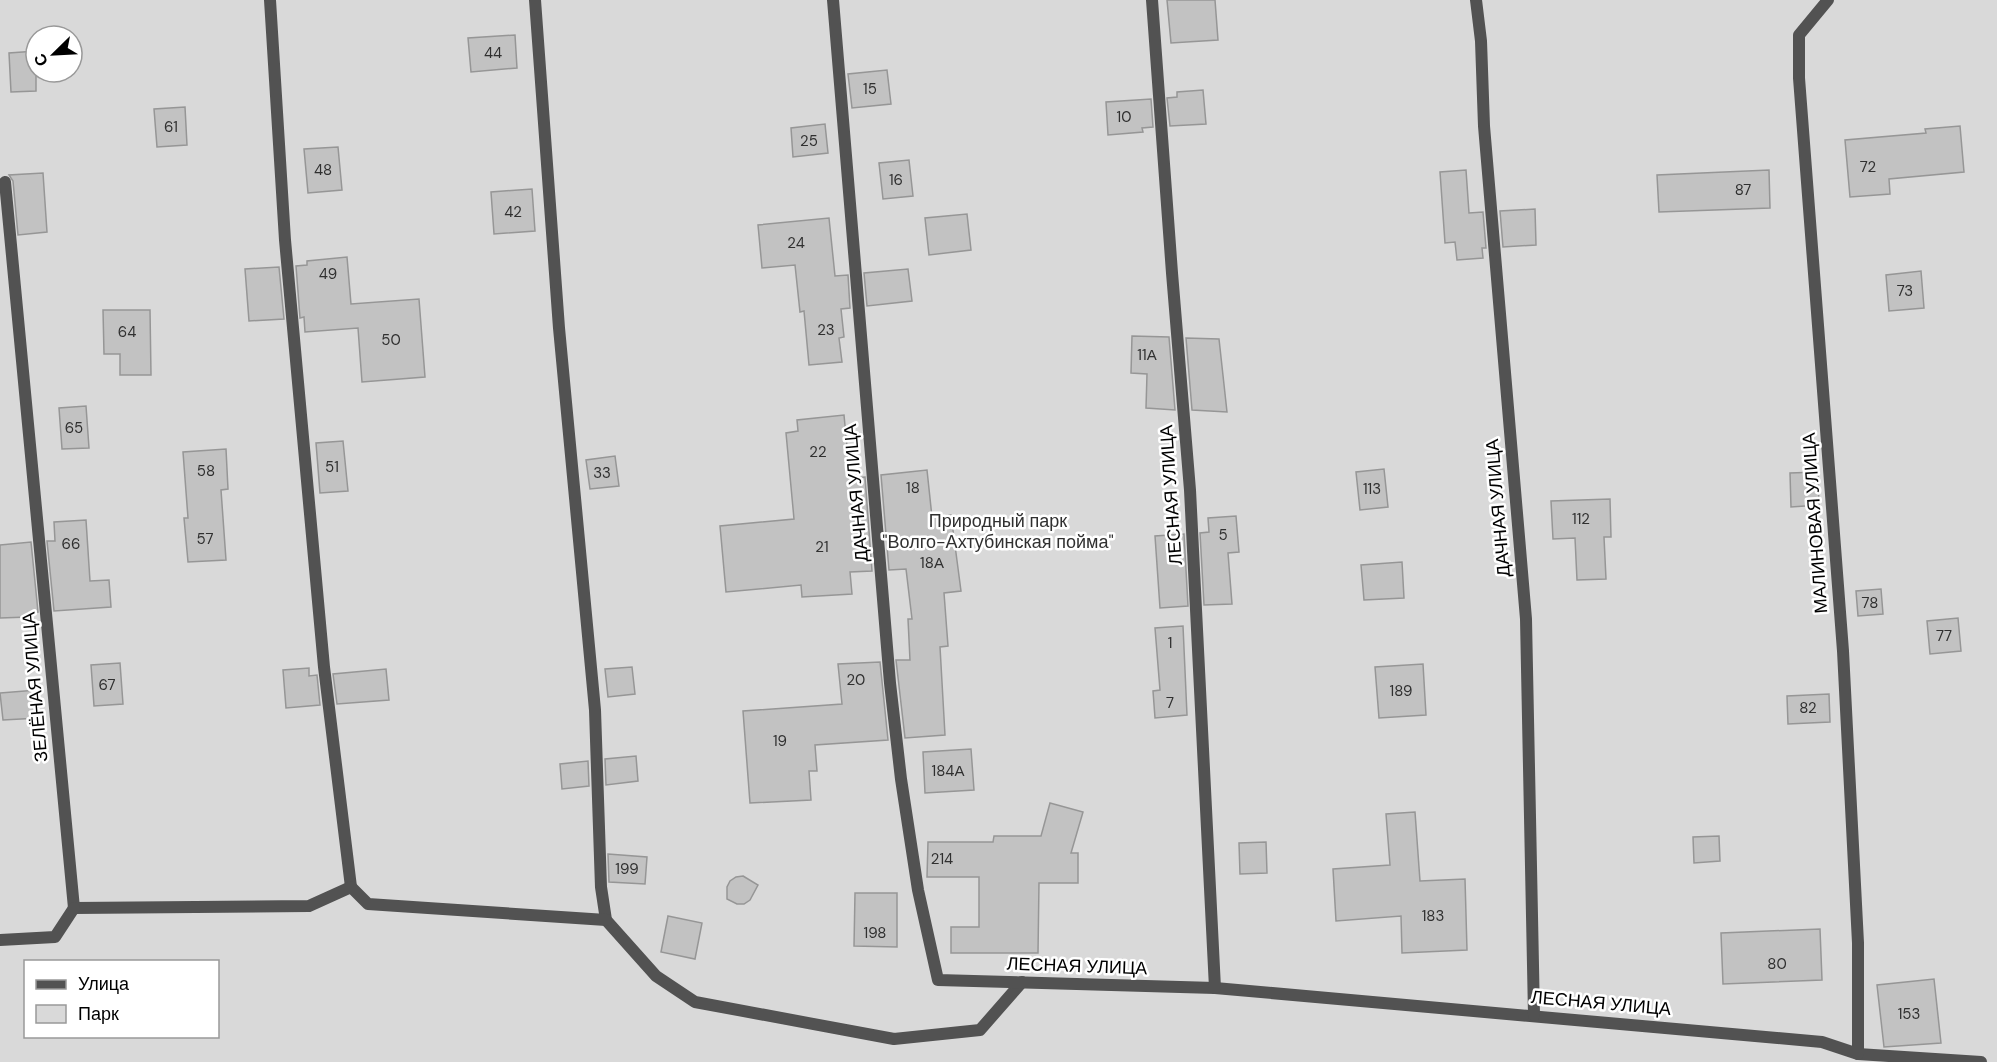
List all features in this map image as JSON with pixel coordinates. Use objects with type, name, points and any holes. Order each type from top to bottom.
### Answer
[{"type":"street","points":[[270,0],[285,240],[324,667],[351,887],[368,904],[606,920]]},
{"type":"street","points":[[535,0],[560,328],[595,710],[601,887],[606,920],[656,976],[695,1002],[894,1039],[980,1030],[1022,982]]},
{"type":"street","name":"ДАЧНАЯ УЛИЦА","points":[[833,0],[891,695],[918,890],[938,980]]},
{"type":"street","name":"ЛЕСНАЯ УЛИЦА","points":[[1152,0],[1190,490],[1215,988]]},
{"type":"street","name":"ДАЧНАЯ УЛИЦА","points":[[1476,0],[1481,41],[1485,138],[1526,620],[1534,1015]]},
{"type":"street","name":"МАЛИНОВАЯ УЛИЦА","points":[[1828,0],[1798,35],[1799,78],[1843,651],[1858,943],[1858,1054]]},
{"type":"street","name":"ЗЕЛЁНАЯ УЛИЦА","points":[[5,182],[74,908]]},
{"type":"street","points":[[0,940],[55,937],[74,908],[309,906],[351,887]]},
{"type":"street","name":"ЛЕСНАЯ УЛИЦА","points":[[938,980],[1215,988],[1822,1042],[1858,1054],[1981,1062]]},
{"type":"green space","name":"Природный парк \"Волго-Ахтубинская пойма\"","points":[[0,0],[1997,0],[1997,1062],[0,1062]]},
{"type":"building","points":[[1167,0],[1215,0],[1218,40],[1171,43]]},
{"type":"building","points":[[515,35],[517,68],[471,72],[468,38]]},
{"type":"building","points":[[24,52],[24,84],[36,84],[36,91],[11,92],[9,53]]},
{"type":"building","points":[[887,70],[891,104],[852,108],[848,74]]},
{"type":"building","points":[[1203,90],[1206,124],[1170,126],[1167,98],[1177,97],[1177,92]]},
{"type":"building","points":[[1151,99],[1153,127],[1142,128],[1143,132],[1108,135],[1106,102]]},
{"type":"building","points":[[185,107],[187,145],[157,147],[154,109]]},
{"type":"building","points":[[825,124],[828,153],[793,157],[791,128]]},
{"type":"building","points":[[1960,126],[1964,172],[1889,179],[1890,194],[1850,197],[1845,140],[1926,133],[1925,129]]},
{"type":"building","points":[[338,147],[342,190],[308,193],[304,149]]},
{"type":"building","points":[[909,160],[913,196],[883,199],[879,163]]},
{"type":"building","points":[[1466,170],[1469,213],[1483,212],[1486,248],[1482,248],[1483,258],[1457,260],[1455,242],[1445,243],[1440,172]]},
{"type":"building","points":[[1769,170],[1770,208],[1659,212],[1657,175]]},
{"type":"building","points":[[43,173],[47,232],[18,235],[13,181],[9,175]]},
{"type":"building","points":[[532,189],[535,231],[494,234],[491,192]]},
{"type":"building","points":[[1535,209],[1536,245],[1503,247],[1500,211]]},
{"type":"building","points":[[967,214],[971,250],[929,255],[925,218]]},
{"type":"building","points":[[829,218],[835,276],[848,275],[850,308],[841,309],[844,337],[839,338],[842,362],[809,365],[804,311],[800,312],[795,265],[762,268],[758,225]]},
{"type":"building","points":[[347,257],[351,304],[419,299],[425,377],[362,382],[358,328],[305,332],[304,317],[300,318],[296,266],[307,265],[307,261]]},
{"type":"building","points":[[279,267],[284,319],[249,321],[245,269]]},
{"type":"building","points":[[908,269],[912,301],[867,306],[864,273]]},
{"type":"building","points":[[1921,271],[1924,308],[1889,311],[1886,275]]},
{"type":"building","points":[[103,310],[150,310],[151,375],[120,375],[120,354],[104,354]]},
{"type":"building","points":[[1132,336],[1169,337],[1175,410],[1146,408],[1147,374],[1131,373]]},
{"type":"building","points":[[1186,338],[1219,339],[1227,412],[1192,410]]},
{"type":"building","points":[[86,406],[89,448],[62,449],[59,408]]},
{"type":"building","points":[[844,415],[850,478],[865,477],[872,571],[850,572],[852,594],[802,597],[801,585],[726,592],[720,526],[794,519],[786,433],[798,431],[797,420]]},
{"type":"building","points":[[343,441],[348,491],[320,493],[316,443]]},
{"type":"building","points":[[226,449],[228,489],[221,490],[226,560],[188,562],[184,518],[188,518],[183,452]]},
{"type":"building","points":[[615,456],[619,486],[590,489],[586,460]]},
{"type":"building","points":[[1384,469],[1388,507],[1360,510],[1356,472]]},
{"type":"building","points":[[927,470],[932,517],[951,515],[961,591],[944,593],[948,646],[940,647],[945,735],[905,738],[896,660],[910,660],[908,619],[912,619],[906,569],[889,570],[881,475]]},
{"type":"building","points":[[1818,472],[1819,505],[1791,507],[1790,473]]},
{"type":"building","points":[[1610,499],[1611,537],[1604,537],[1606,579],[1577,580],[1575,538],[1553,539],[1551,501]]},
{"type":"building","points":[[1236,516],[1239,552],[1228,553],[1232,604],[1204,605],[1200,533],[1209,532],[1208,518]]},
{"type":"building","points":[[86,520],[90,581],[109,580],[111,607],[54,611],[47,541],[55,541],[54,522]]},
{"type":"building","points":[[1184,534],[1188,606],[1160,608],[1155,536]]},
{"type":"building","points":[[31,542],[38,612],[28,613],[28,617],[0,618],[0,545]]},
{"type":"building","points":[[1402,562],[1404,598],[1364,600],[1361,565]]},
{"type":"building","points":[[1881,589],[1883,614],[1858,616],[1856,591]]},
{"type":"building","points":[[1958,618],[1961,651],[1930,654],[1927,621]]},
{"type":"building","points":[[1183,626],[1187,715],[1155,718],[1153,691],[1160,690],[1155,628]]},
{"type":"building","points":[[880,662],[888,740],[815,745],[817,771],[809,771],[811,800],[750,803],[743,711],[842,704],[838,664]]},
{"type":"building","points":[[120,663],[123,704],[94,706],[91,665]]},
{"type":"building","points":[[1423,664],[1426,715],[1379,718],[1375,667]]},
{"type":"building","points":[[632,667],[635,694],[608,697],[605,669]]},
{"type":"building","points":[[309,668],[309,676],[317,675],[320,705],[286,708],[283,670]]},
{"type":"building","points":[[386,669],[389,700],[337,704],[333,674]]},
{"type":"building","points":[[37,690],[39,718],[3,720],[0,693]]},
{"type":"building","points":[[1829,694],[1830,722],[1788,724],[1787,696]]},
{"type":"building","points":[[971,749],[974,790],[925,793],[923,752]]},
{"type":"building","points":[[636,756],[638,781],[606,785],[605,759]]},
{"type":"building","points":[[588,761],[589,786],[562,789],[560,764]]},
{"type":"building","points":[[1050,803],[1083,812],[1071,853],[1078,853],[1078,883],[1039,883],[1038,953],[951,953],[951,927],[979,927],[979,877],[927,877],[928,842],[993,842],[994,836],[1041,836]]},
{"type":"building","points":[[1415,812],[1420,881],[1465,879],[1467,950],[1402,953],[1401,916],[1336,921],[1333,869],[1390,865],[1386,814]]},
{"type":"building","points":[[1719,836],[1720,861],[1694,863],[1693,837]]},
{"type":"building","points":[[1266,842],[1267,873],[1240,874],[1239,843]]},
{"type":"building","points":[[608,854],[647,857],[645,884],[609,882]]},
{"type":"building","points":[[743,876],[758,885],[750,900],[744,904],[737,904],[727,899],[727,887],[730,881]]},
{"type":"building","points":[[855,893],[897,893],[897,947],[854,946]]},
{"type":"building","points":[[668,916],[702,923],[695,959],[661,952]]},
{"type":"building","points":[[1820,929],[1822,980],[1723,984],[1721,933]]},
{"type":"building","points":[[1934,979],[1941,1043],[1884,1047],[1877,985]]}]
